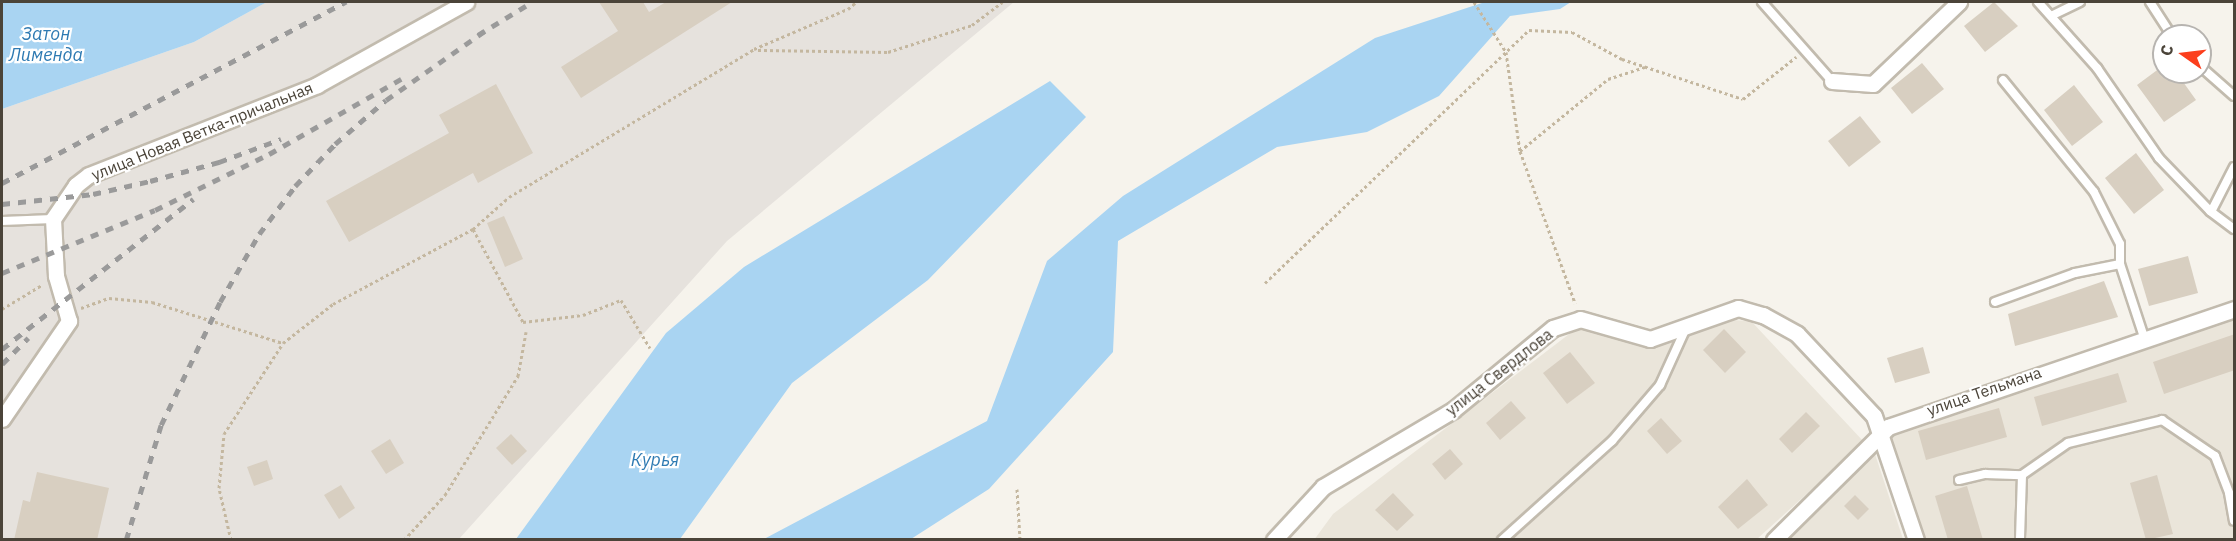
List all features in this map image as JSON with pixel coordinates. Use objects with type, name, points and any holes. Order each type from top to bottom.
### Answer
[{"type":"street","name":"улица Новая Ветка-причальная","points":[[53,219],[76,185],[89,175],[317,85],[466,2]]},
{"type":"street","points":[[1832,81],[1873,84],[1959,2]]},
{"type":"street","points":[[2,419],[69,321],[56,276],[53,219]]},
{"type":"street","points":[[1580,319],[1650,339],[1738,308],[1763,315],[1797,334],[1874,416],[1916,540]]},
{"type":"street","name":"улица Тельмана","points":[[1774,540],[1880,439],[1888,427],[1911,416],[2144,337],[2235,309]]},
{"type":"street","name":"улица Свердлова","points":[[1274,540],[1323,487],[1454,410],[1553,328],[1580,319]]},
{"type":"lane","points":[[1762,2],[1832,81]]},
{"type":"lane","points":[[2038,2],[2054,15],[2097,68],[2159,158],[2212,210],[2235,229]]},
{"type":"lane","points":[[2054,15],[2080,2]]},
{"type":"lane","points":[[2150,2],[2164,24]]},
{"type":"lane","points":[[2212,76],[2235,96]]},
{"type":"lane","points":[[2003,80],[2094,192],[2120,244],[2120,264],[2144,337]]},
{"type":"lane","points":[[2212,210],[2235,167]]},
{"type":"lane","points":[[2,221],[53,219]]},
{"type":"lane","points":[[1995,302],[2075,273],[2120,264]]},
{"type":"lane","points":[[1502,540],[1612,441],[1660,386],[1686,328]]},
{"type":"lane","points":[[1959,480],[1985,474],[2022,475],[2068,443],[2162,420],[2215,456],[2229,494],[2235,521]]},
{"type":"lane","points":[[2020,540],[2022,475]]},
{"type":"path","points":[[231,540],[219,488],[224,434],[283,343],[333,304],[473,229],[509,197],[754,50],[848,9],[856,2]]},
{"type":"path","points":[[754,50],[888,52],[972,25],[1002,2]]},
{"type":"path","points":[[1474,2],[1506,52],[1520,151],[1580,319]]},
{"type":"path","points":[[1265,283],[1529,30],[1572,32],[1622,59],[1743,99],[1805,50]]},
{"type":"path","points":[[1520,151],[1608,79],[1646,66]]},
{"type":"path","points":[[473,229],[522,322],[584,315],[621,300],[650,348]]},
{"type":"path","points":[[2,309],[56,276]]},
{"type":"path","points":[[69,321],[77,310],[93,302],[131,299],[283,343]]},
{"type":"path","points":[[404,540],[445,495],[518,376],[526,332]]},
{"type":"path","points":[[1017,489],[1020,540]]},
{"type":"shaded area","points":[[267,2],[1014,2],[727,241],[459,539],[2,539],[2,109],[194,42]]},
{"type":"shaded area","points":[[2234,311],[2234,539],[1924,539],[1888,427]]},
{"type":"shaded area","points":[[1709,319],[1751,321],[1864,442],[1757,539],[1314,540],[1333,514],[1581,325],[1673,338]]},
{"type":"shaded area","points":[[1875,454],[1903,539],[1784,539]]},
{"type":"water","name":"Затон Лименда","points":[[2,2],[267,2],[194,42],[2,109]]},
{"type":"water","points":[[1485,2],[1571,2],[1560,9],[1510,16],[1439,96],[1367,132],[1277,147],[1118,241],[1113,352],[989,489],[911,539],[764,539],[987,421],[1047,261],[1123,196],[1375,38]]},
{"type":"water","name":"Курья","points":[[1050,81],[1086,117],[928,280],[792,383],[680,539],[516,539],[666,333],[744,267]]},
{"type":"building","points":[[599,2],[643,2],[649,12],[666,2],[732,2],[581,98],[561,67],[618,31]]},
{"type":"building","points":[[1994,2],[2018,26],[1985,52],[1964,26]]},
{"type":"building","points":[[1922,63],[1944,89],[1912,114],[1891,88]]},
{"type":"building","points":[[2152,74],[2152,84],[2185,84],[2196,100],[2164,122],[2137,85]]},
{"type":"building","points":[[496,84],[533,153],[478,183],[473,173],[349,242],[326,201],[449,133],[439,115]]},
{"type":"building","points":[[2074,85],[2103,122],[2072,146],[2044,110]]},
{"type":"building","points":[[1860,116],[1881,142],[1849,167],[1828,141]]},
{"type":"building","points":[[2136,153],[2164,190],[2134,214],[2105,178]]},
{"type":"building","points":[[504,216],[523,259],[505,267],[487,223]]},
{"type":"building","points":[[2188,256],[2198,293],[2149,306],[2138,269]]},
{"type":"building","points":[[2104,281],[2118,317],[2015,346],[2008,314]]},
{"type":"building","points":[[1724,329],[1746,352],[1725,373],[1703,350]]},
{"type":"building","points":[[2235,334],[2235,370],[2164,394],[2153,362]]},
{"type":"building","points":[[1923,347],[1930,373],[1895,383],[1887,358]]},
{"type":"building","points":[[1570,352],[1595,383],[1567,404],[1543,373]]},
{"type":"building","points":[[2118,373],[2127,402],[2042,426],[2034,397]]},
{"type":"building","points":[[1511,401],[1526,418],[1500,440],[1486,423]]},
{"type":"building","points":[[1999,408],[2007,437],[1926,460],[1918,431]]},
{"type":"building","points":[[1806,412],[1820,426],[1792,453],[1779,439]]},
{"type":"building","points":[[1661,418],[1682,441],[1667,454],[1647,431]]},
{"type":"building","points":[[511,434],[527,451],[512,465],[496,448]]},
{"type":"building","points":[[390,439],[404,463],[386,474],[371,451]]},
{"type":"building","points":[[1450,449],[1463,464],[1445,480],[1432,464]]},
{"type":"building","points":[[267,460],[273,479],[254,486],[247,467]]},
{"type":"building","points":[[37,472],[109,488],[97,540],[14,540],[23,500],[30,502]]},
{"type":"building","points":[[2157,475],[2173,534],[2146,540],[2130,483]]},
{"type":"building","points":[[1747,479],[1768,505],[1738,529],[1718,507]]},
{"type":"building","points":[[341,485],[355,508],[339,519],[324,495]]},
{"type":"building","points":[[1967,486],[1983,540],[1948,540],[1935,496]]},
{"type":"building","points":[[1393,493],[1414,515],[1397,531],[1375,510]]},
{"type":"building","points":[[1855,495],[1869,509],[1858,520],[1844,506]]},
{"type":"railway","points":[[2,183],[346,2]]},
{"type":"railway","points":[[478,35],[532,2]]},
{"type":"railway","points":[[126,540],[161,425],[220,302],[259,234],[295,186],[335,144],[386,100],[486,30]]},
{"type":"railway","points":[[2,273],[155,210],[269,154],[408,75]]},
{"type":"railway","points":[[2,204],[93,194],[150,181],[219,162],[281,139]]},
{"type":"railway","points":[[2,349],[193,199]]},
{"type":"railway","points":[[2,364],[28,338]]}]
